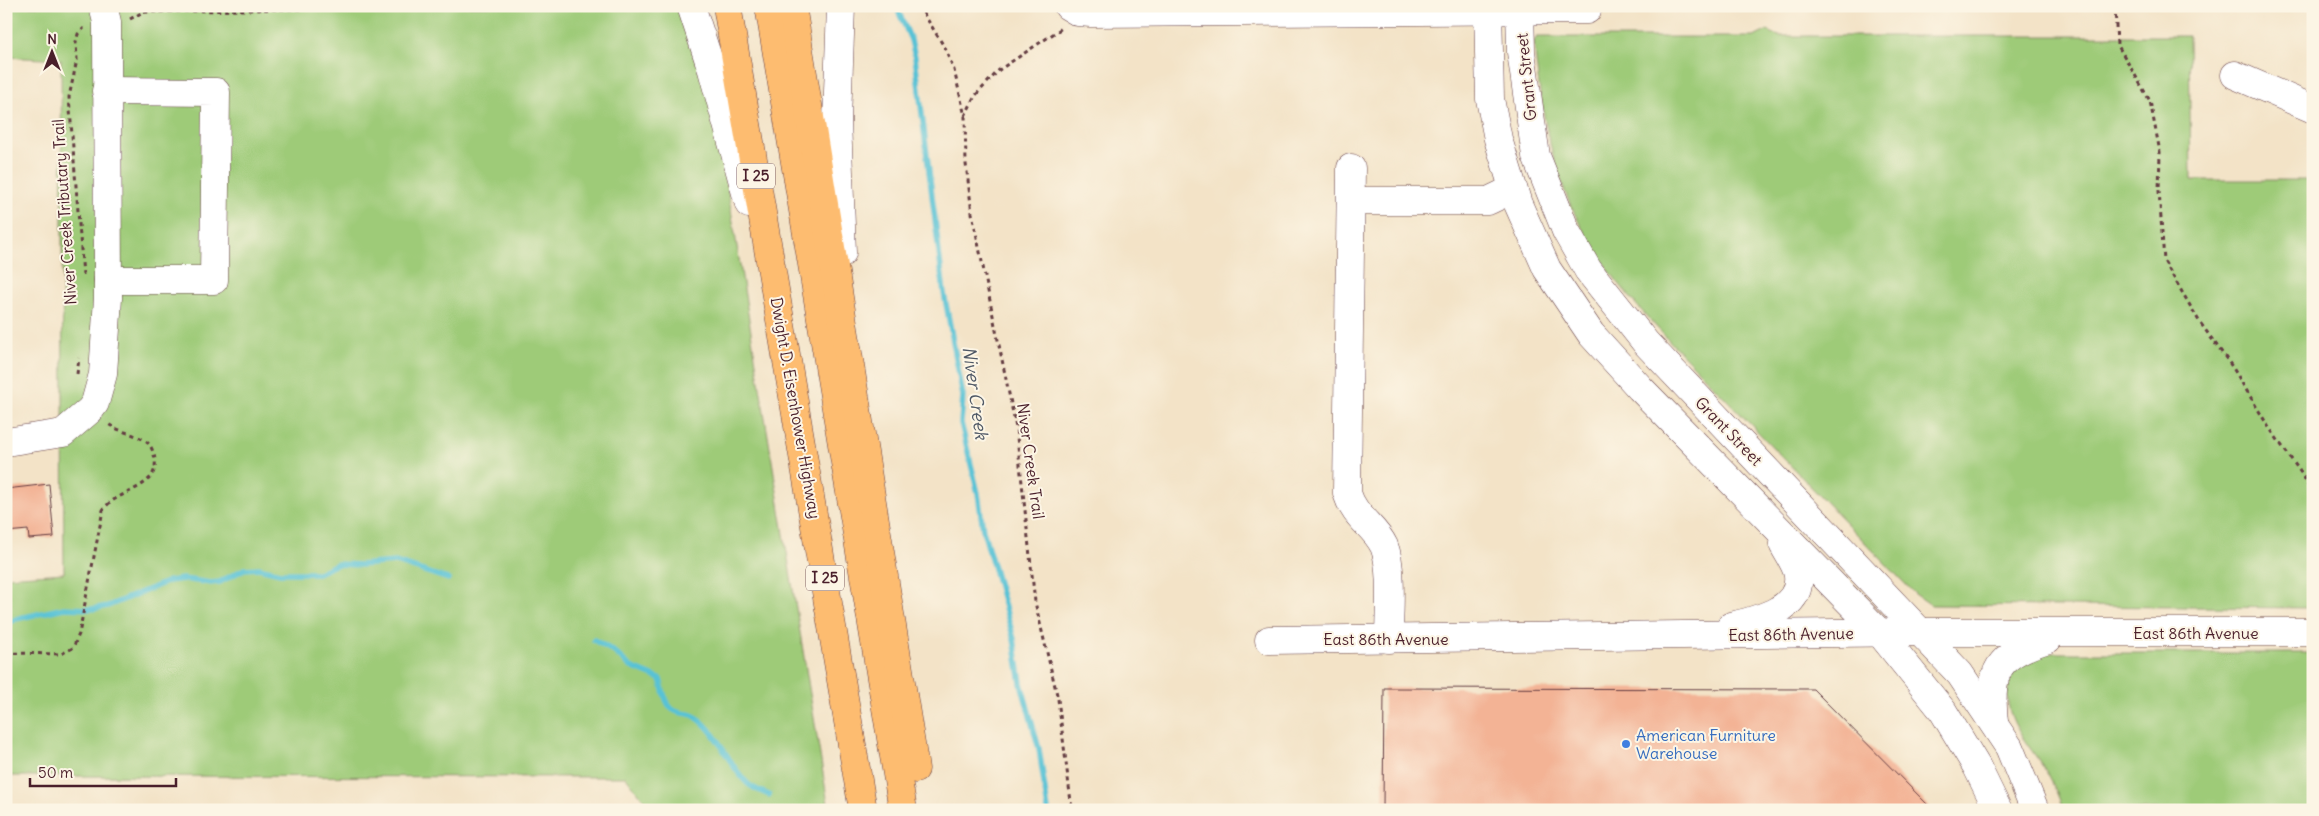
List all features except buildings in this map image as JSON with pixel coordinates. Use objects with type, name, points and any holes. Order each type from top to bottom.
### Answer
[{"type":"highway","name":"Dwight D. Eisenhower Highway","points":[[727,6],[863,810]]},
{"type":"highway","points":[[769,6],[903,810]]},
{"type":"highway","points":[[792,6],[922,810]]},
{"type":"street","points":[[691,6],[734,144],[786,346]]},
{"type":"street","points":[[841,6],[837,146],[846,332]]},
{"type":"street","name":"Grant Street","points":[[1488,8],[1490,99],[1498,139],[1513,189],[1547,269],[1591,334],[1880,633],[1943,711],[1977,767],[1998,810]]},
{"type":"street","points":[[1073,9],[1520,8],[1587,10]]},
{"type":"street","name":"Grant Street","points":[[1520,8],[1521,52],[1536,156],[1566,231],[1588,270],[1646,343],[1960,674],[2009,748],[2035,810]]},
{"type":"street","points":[[6,442],[63,433],[90,410],[95,403],[103,374],[95,280],[106,91],[106,22],[95,16]]},
{"type":"street","points":[[2235,75],[2313,108]]},
{"type":"street","points":[[95,280],[214,280],[216,92],[106,91]]},
{"type":"street","points":[[1351,168],[1347,492],[1351,505],[1357,515],[1380,539],[1387,555],[1389,639]]},
{"type":"street","points":[[1351,201],[1488,201],[1513,189]]},
{"type":"street","points":[[1688,636],[1777,612],[1789,601],[1796,590],[1798,576],[1794,564],[1768,519]]},
{"type":"street","name":"East 86th Avenue","points":[[1269,640],[1921,632],[2313,632]]},
{"type":"street","points":[[1994,724],[1993,681],[1998,668],[2014,651],[2067,633]]},
{"type":"path","points":[[125,22],[143,12],[446,6]]},
{"type":"path","name":"Niver Creek Trail","points":[[919,6],[945,48],[954,70],[964,116],[966,164],[972,213],[1016,428],[1035,602],[1058,699],[1072,810]]},
{"type":"path","points":[[2115,8],[2117,44],[2150,101],[2160,152],[2159,191],[2164,261],[2199,321],[2233,368],[2268,426],[2313,492]]},
{"type":"path","points":[[964,116],[975,96],[999,70],[1055,34],[1073,9]]},
{"type":"path","name":"Niver Creek Tributary Trail","points":[[95,16],[78,34],[76,42],[77,60],[69,97],[95,280]]},
{"type":"path","points":[[77,378],[79,351]]},
{"type":"path","points":[[6,654],[61,654],[73,648],[79,634],[103,510],[111,500],[147,482],[154,470],[155,456],[149,444],[106,422]]},
{"type":"green space","points":[[6,6],[81,6],[83,9],[121,9],[121,6],[679,6],[712,93],[829,810],[652,810],[626,777],[6,776],[6,577],[64,573],[61,60],[6,57]]},
{"type":"green space","points":[[1768,30],[1771,34],[1780,36],[2189,36],[2191,180],[2313,180],[2313,608],[1931,605],[1915,594],[1659,330],[1617,282],[1582,228],[1568,199],[1549,141],[1538,81],[1534,41],[1537,37],[1754,37]]},
{"type":"green space","points":[[2313,653],[2313,810],[2063,810],[2056,790],[2046,771],[2017,728],[2008,704],[2011,678],[2020,664],[2027,659],[2044,654]]},
{"type":"waterway","name":"Niver Creek","points":[[896,6],[911,40],[915,57],[944,293],[963,396],[961,423],[978,493],[983,530],[1014,639],[1021,683],[1039,749],[1048,810]]},
{"type":"waterway","points":[[6,625],[16,619],[64,608],[92,609],[108,606],[169,581],[183,579],[211,583],[220,582],[244,569],[259,568],[280,573],[318,573],[337,564],[360,565],[396,562],[448,579]]},
{"type":"waterway","points":[[594,640],[613,651],[631,667],[660,679],[665,698],[671,708],[677,712],[693,715],[704,724],[748,784],[769,795]]},
{"type":"place","name":"American Furniture Warehouse","points":[[1626,744]]}]
